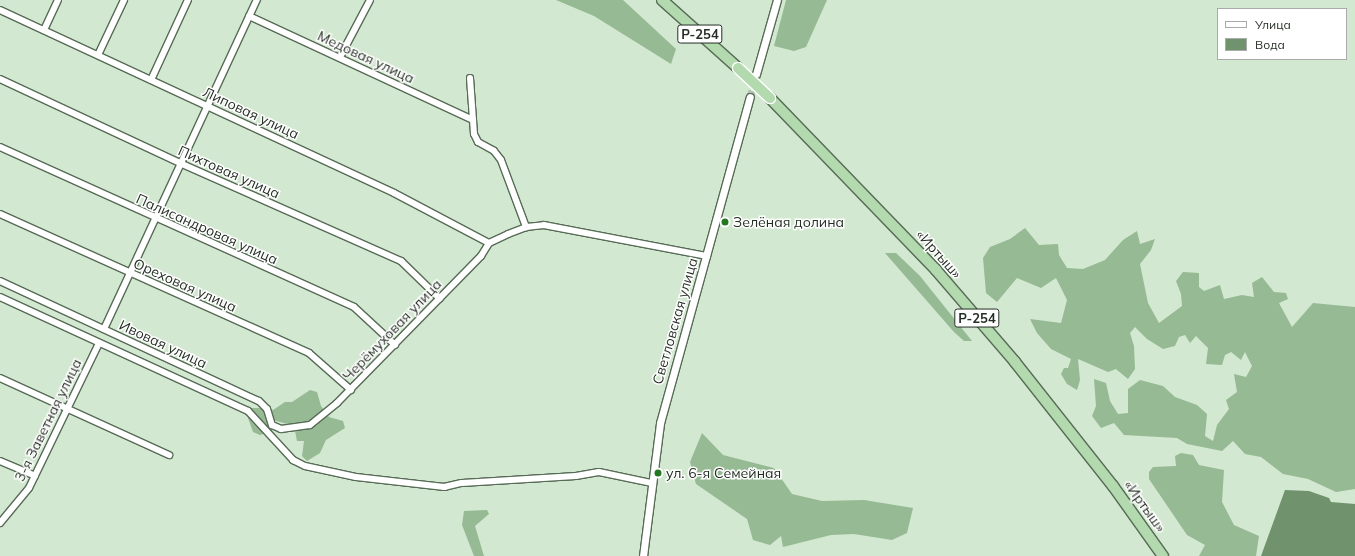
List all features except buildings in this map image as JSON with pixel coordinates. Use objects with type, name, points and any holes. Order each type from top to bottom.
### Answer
[{"type":"highway","name":"«Иртыш»","points":[[662,0],[770,98],[936,270],[1015,362],[1113,486],[1163,556]]},
{"type":"street","points":[[44,30],[58,0]]},
{"type":"street","points":[[98,55],[124,0]]},
{"type":"street","points":[[151,80],[188,0]]},
{"type":"street","points":[[104,330],[129,273],[182,164],[257,0]]},
{"type":"street","points":[[340,57],[370,0]]},
{"type":"street","points":[[756,74],[776,0]]},
{"type":"street","name":"Липовая улица","points":[[0,10],[394,193],[488,243]]},
{"type":"street","name":"Медовая улица","points":[[249,16],[473,120]]},
{"type":"street","points":[[470,78],[474,134],[478,142],[494,151],[501,160],[526,227]]},
{"type":"street","name":"Пихтовая улица","points":[[0,79],[182,164],[401,261],[440,299]]},
{"type":"street","name":"Светловская улица","points":[[643,556],[651,483],[660,423],[750,97]]},
{"type":"street","name":"Палисандровая улица","points":[[0,147],[155,219],[354,307],[395,345]]},
{"type":"street","name":"Ореховая улица","points":[[0,214],[309,353],[351,390]]},
{"type":"street","points":[[488,243],[526,227],[544,225],[707,256]]},
{"type":"street","name":"Черёмуховая улица","points":[[306,427],[351,390],[481,256],[488,243]]},
{"type":"street","name":"Ивовая улица","points":[[0,281],[259,401],[267,410],[272,425],[277,428],[306,427]]},
{"type":"street","name":"Ивовая улица","points":[[0,297],[248,411],[297,463],[356,477],[444,487],[462,483],[570,477],[599,472],[651,483]]},
{"type":"street","name":"3-я Заветная улица","points":[[0,522],[29,488],[68,410],[99,343]]},
{"type":"street","points":[[0,378],[169,455]]},
{"type":"street","points":[[0,461],[35,476]]},
{"type":"shaded area","points":[[556,0],[623,0],[676,49],[671,64],[594,16]]},
{"type":"shaded area","points":[[786,0],[827,0],[806,47],[794,51],[774,46]]},
{"type":"shaded area","points":[[1025,228],[1039,245],[1058,244],[1059,255],[1067,268],[1083,269],[1105,260],[1123,240],[1137,231],[1140,244],[1155,239],[1151,250],[1140,264],[1148,303],[1159,323],[1182,306],[1181,294],[1176,281],[1183,272],[1199,273],[1199,287],[1204,291],[1220,285],[1224,299],[1242,295],[1254,297],[1252,283],[1262,277],[1274,292],[1286,293],[1288,299],[1279,303],[1292,327],[1313,303],[1355,307],[1355,489],[1336,492],[1308,479],[1283,474],[1261,457],[1245,454],[1233,441],[1222,451],[1187,444],[1177,438],[1124,435],[1114,423],[1101,428],[1092,416],[1096,406],[1094,379],[1106,383],[1110,401],[1118,414],[1128,413],[1128,389],[1140,380],[1163,386],[1175,397],[1197,405],[1207,414],[1205,436],[1213,441],[1217,425],[1229,409],[1226,400],[1237,392],[1234,374],[1246,377],[1252,366],[1245,352],[1241,360],[1231,352],[1225,355],[1222,365],[1206,364],[1208,348],[1196,336],[1190,343],[1185,335],[1179,337],[1175,346],[1163,349],[1147,339],[1135,327],[1130,333],[1134,346],[1135,369],[1128,379],[1116,369],[1108,372],[1078,359],[1080,380],[1077,390],[1067,384],[1061,374],[1064,368],[1068,368],[1071,359],[1051,349],[1037,333],[1030,319],[1061,323],[1067,300],[1056,278],[1041,288],[1017,278],[997,302],[986,293],[983,258],[990,247],[1010,239]]},
{"type":"shaded area","points":[[885,253],[896,253],[920,276],[972,341],[964,341],[954,332]]},
{"type":"shaded area","points":[[310,390],[317,392],[321,406],[329,417],[343,421],[345,428],[326,440],[320,453],[307,461],[302,456],[304,441],[297,441],[294,426],[273,420],[267,433],[260,435],[253,432],[248,418],[252,408],[267,408],[273,410],[285,402],[292,402]]},
{"type":"shaded area","points":[[702,433],[723,455],[774,468],[792,494],[822,501],[864,500],[913,508],[907,533],[892,540],[854,534],[831,535],[783,547],[781,536],[770,545],[753,540],[747,519],[696,484],[690,462]]},
{"type":"shaded area","points":[[1181,453],[1193,455],[1199,465],[1224,470],[1222,502],[1234,525],[1259,536],[1256,556],[1199,556],[1205,545],[1187,535],[1149,479],[1149,472],[1153,467],[1176,466],[1175,456]]},
{"type":"shaded area","points":[[487,510],[489,514],[475,526],[484,556],[474,556],[462,525],[464,511]]},
{"type":"water","points":[[1285,490],[1309,491],[1329,498],[1331,502],[1355,504],[1355,556],[1261,556]]},
{"type":"tunnel","points":[[750,97],[755,80]]},
{"type":"place","name":"Зелёная долина","points":[[725,222]]},
{"type":"place","name":"ул. 6-я Семейная","points":[[658,473]]}]
